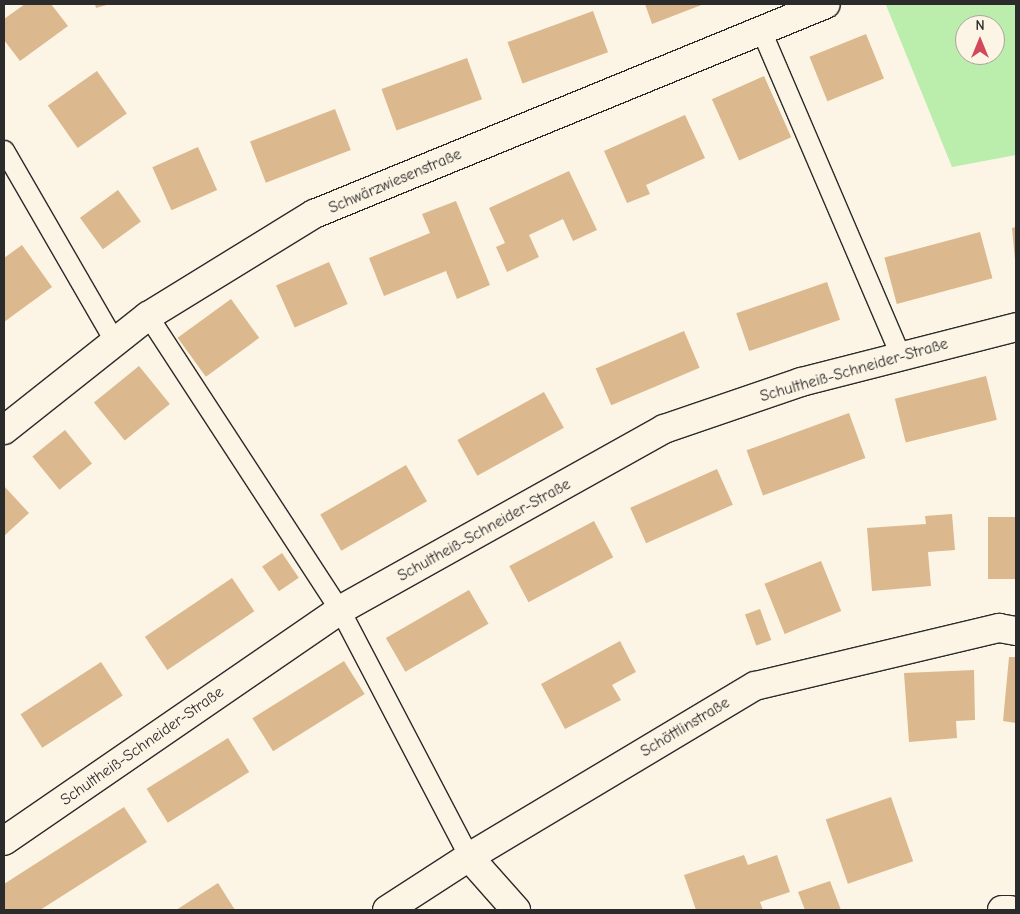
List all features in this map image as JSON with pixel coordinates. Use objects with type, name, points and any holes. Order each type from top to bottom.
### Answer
[{"type":"street","name":"Schwärzwiesenstraße","points":[[4,430],[148,316],[314,214],[760,28],[796,9],[826,4]]},
{"type":"street","name":"Schultheiß-Schneider-Straße","points":[[4,841],[340,610],[664,429],[801,382],[900,355],[1016,327]]},
{"type":"street","name":"Schöttlinstraße","points":[[387,910],[469,857],[755,686],[999,628],[1016,631]]},
{"type":"street","points":[[469,857],[516,910]]},
{"type":"street","points":[[1002,910],[1010,910]]},
{"type":"lane","points":[[760,28],[900,355]]},
{"type":"lane","points":[[4,150],[115,342]]},
{"type":"lane","points":[[148,316],[340,610],[469,857]]},
{"type":"green space","points":[[1016,4],[1016,155],[952,167],[886,5]]},
{"type":"building","points":[[25,4],[51,4],[68,26],[20,61],[4,40],[4,19]]},
{"type":"building","points":[[95,4],[110,4],[96,8]]},
{"type":"building","points":[[645,4],[704,4],[652,24]]},
{"type":"building","points":[[593,11],[608,52],[523,83],[507,42]]},
{"type":"building","points":[[866,34],[884,79],[827,101],[809,57]]},
{"type":"building","points":[[467,58],[482,99],[397,130],[381,89]]},
{"type":"building","points":[[97,71],[127,114],[78,148],[48,105]]},
{"type":"building","points":[[764,76],[791,137],[739,160],[712,99]]},
{"type":"building","points":[[335,109],[351,150],[266,183],[250,142]]},
{"type":"building","points":[[685,115],[705,158],[646,185],[650,194],[627,203],[604,151]]},
{"type":"building","points":[[198,147],[217,190],[171,210],[152,167]]},
{"type":"building","points":[[569,171],[597,230],[573,241],[563,219],[529,235],[539,257],[507,272],[496,247],[505,243],[489,208]]},
{"type":"building","points":[[118,190],[141,222],[103,249],[80,218]]},
{"type":"building","points":[[456,201],[490,285],[457,299],[446,271],[384,296],[369,258],[430,233],[422,214]]},
{"type":"building","points":[[1016,227],[1016,260],[1015,260],[1012,228]]},
{"type":"building","points":[[980,232],[992,278],[897,304],[884,258]]},
{"type":"building","points":[[22,245],[52,287],[4,322],[4,258]]},
{"type":"building","points":[[329,262],[348,304],[295,328],[276,286]]},
{"type":"building","points":[[827,282],[840,320],[749,351],[736,313]]},
{"type":"building","points":[[231,299],[259,338],[206,377],[178,338]]},
{"type":"building","points":[[684,331],[700,368],[611,405],[596,369]]},
{"type":"building","points":[[139,366],[170,404],[125,441],[94,403]]},
{"type":"building","points":[[986,376],[997,420],[906,442],[895,399]]},
{"type":"building","points":[[544,392],[564,428],[477,476],[457,440]]},
{"type":"building","points":[[849,413],[865,458],[763,495],[747,450]]},
{"type":"building","points":[[65,430],[92,463],[59,490],[32,456]]},
{"type":"building","points":[[406,465],[427,501],[341,551],[320,514]]},
{"type":"building","points":[[717,469],[733,505],[646,543],[630,508]]},
{"type":"building","points":[[4,486],[29,513],[4,536]]},
{"type":"building","points":[[952,514],[955,550],[928,552],[931,586],[872,591],[867,528],[926,524],[925,516]]},
{"type":"building","points":[[988,517],[1016,517],[1016,579],[988,579]]},
{"type":"building","points":[[594,521],[613,557],[528,602],[509,566]]},
{"type":"building","points":[[282,553],[299,578],[279,591],[262,566]]},
{"type":"building","points":[[821,561],[841,611],[785,634],[764,584]]},
{"type":"building","points":[[232,578],[254,611],[167,670],[145,637]]},
{"type":"building","points":[[469,590],[489,624],[405,672],[386,638]]},
{"type":"building","points":[[760,609],[771,640],[756,645],[745,614]]},
{"type":"building","points":[[620,641],[636,672],[612,685],[621,700],[565,729],[541,684]]},
{"type":"building","points":[[1009,657],[1016,657],[1016,723],[1003,721]]},
{"type":"building","points":[[344,661],[365,694],[273,751],[252,718]]},
{"type":"building","points":[[101,662],[123,696],[42,748],[20,714]]},
{"type":"building","points":[[974,670],[975,720],[956,721],[957,738],[909,742],[904,673]]},
{"type":"building","points":[[228,738],[249,772],[168,823],[147,789]]},
{"type":"building","points":[[891,797],[913,861],[848,884],[826,819]]},
{"type":"building","points":[[124,807],[147,842],[40,910],[4,910],[4,884]]},
{"type":"building","points":[[744,855],[748,865],[777,855],[790,892],[760,902],[763,910],[696,910],[684,875]]},
{"type":"building","points":[[830,881],[841,910],[805,910],[798,892]]},
{"type":"building","points":[[218,883],[235,910],[176,910],[187,903]]}]
